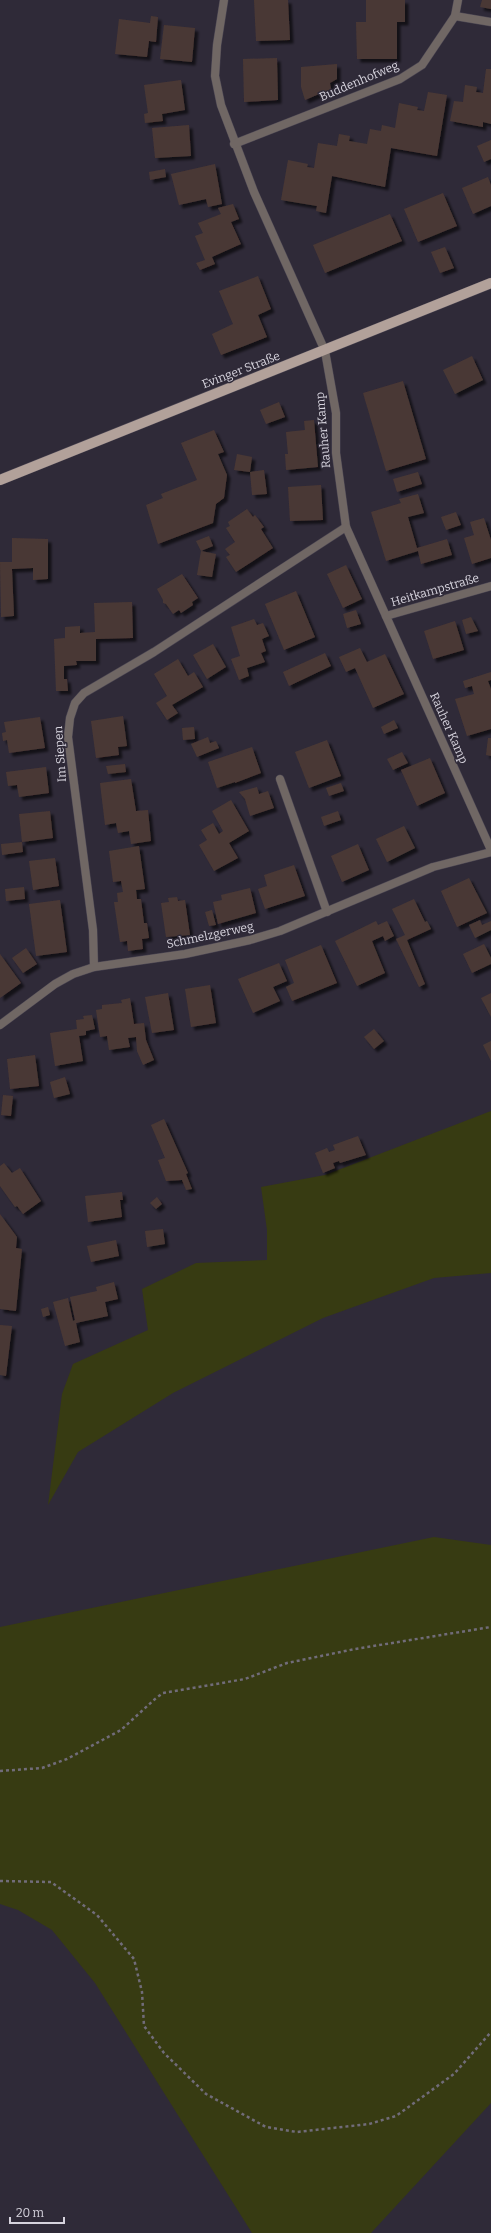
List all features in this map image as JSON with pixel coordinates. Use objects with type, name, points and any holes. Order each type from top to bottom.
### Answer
[{"type":"main road","name":"Evinger Straße","points":[[0,480],[325,351],[491,283]]},
{"type":"street","name":"Rauher Kamp","points":[[224,0],[216,45],[215,76],[221,106],[234,144],[325,351],[336,413],[336,453],[346,527],[491,851]]},
{"type":"street","name":"Buddenhofweg","points":[[234,144],[400,79],[422,65],[455,16],[458,0]]},
{"type":"street","points":[[455,16],[491,22]]},
{"type":"street","name":"Im Siepen","points":[[94,967],[93,930],[68,737],[70,718],[75,704],[84,693],[154,652],[346,527]]},
{"type":"street","name":"Heitkampstraße","points":[[386,616],[491,586]]},
{"type":"street","points":[[280,779],[327,912]]},
{"type":"street","name":"Schmelzgerweg","points":[[94,967],[185,954],[250,940],[280,931],[433,867],[491,851]]},
{"type":"street","points":[[0,1025],[56,984],[73,974],[94,967]]},
{"type":"path","points":[[0,1771],[42,1768],[67,1759],[121,1730],[163,1693],[245,1679],[287,1663],[347,1651],[491,1627]]},
{"type":"path","points":[[0,1881],[50,1882],[97,1916],[134,1959],[142,1992],[144,2026],[164,2053],[206,2094],[266,2127],[297,2132],[369,2124],[396,2116],[454,2074],[491,2032]]},
{"type":"green space","points":[[491,1111],[491,1273],[434,1278],[323,1318],[173,1393],[78,1452],[48,1505],[62,1394],[73,1364],[148,1330],[142,1289],[196,1263],[267,1260],[267,1230],[261,1187],[325,1175]]},
{"type":"green space","points":[[434,1537],[491,1545],[491,2103],[371,2233],[252,2233],[95,1983],[52,1930],[18,1910],[0,1904],[0,1627]]},
{"type":"building","points":[[254,0],[288,0],[290,40],[256,41]]},
{"type":"building","points":[[366,0],[405,0],[405,22],[397,22],[397,59],[357,59],[356,22],[366,22]]},
{"type":"building","points":[[482,0],[491,0],[491,9],[480,7]]},
{"type":"building","points":[[151,16],[158,17],[156,42],[149,41],[147,57],[115,54],[119,19],[150,23]]},
{"type":"building","points":[[164,25],[195,28],[192,62],[160,59]]},
{"type":"building","points":[[277,58],[278,100],[244,102],[243,59]]},
{"type":"building","points":[[337,64],[337,79],[330,83],[331,89],[305,100],[301,87],[301,67]]},
{"type":"building","points":[[486,69],[491,69],[491,124],[483,122],[483,127],[450,121],[454,101],[463,102],[465,85],[477,87],[476,92],[483,93]]},
{"type":"building","points":[[181,80],[185,110],[162,114],[163,121],[145,123],[144,114],[148,113],[144,85]]},
{"type":"building","points":[[428,92],[447,95],[437,156],[391,148],[385,187],[332,176],[326,213],[316,211],[317,206],[281,200],[288,160],[308,164],[307,167],[314,168],[318,143],[337,146],[339,134],[350,136],[349,141],[367,144],[370,129],[381,131],[382,125],[395,128],[399,103],[418,107],[417,110],[424,111]]},
{"type":"building","points":[[189,125],[191,156],[155,158],[152,128]]},
{"type":"building","points":[[491,140],[491,159],[484,162],[477,146]]},
{"type":"building","points":[[215,164],[222,204],[208,207],[206,199],[179,205],[171,174]]},
{"type":"building","points":[[165,169],[166,177],[150,180],[149,172]]},
{"type":"building","points":[[488,177],[491,185],[491,206],[473,214],[462,188]]},
{"type":"building","points":[[443,193],[457,226],[418,242],[404,209]]},
{"type":"building","points":[[233,204],[239,219],[231,222],[241,244],[212,257],[215,264],[200,270],[196,263],[205,260],[195,236],[203,233],[198,223],[221,214],[218,208]]},
{"type":"building","points":[[390,214],[402,241],[325,273],[313,245]]},
{"type":"building","points":[[445,247],[454,268],[440,273],[431,252]]},
{"type":"building","points":[[258,276],[271,309],[258,315],[267,337],[221,355],[212,334],[233,324],[219,291]]},
{"type":"building","points":[[472,356],[483,380],[455,394],[443,370]]},
{"type":"building","points":[[403,381],[426,459],[386,471],[363,393]]},
{"type":"building","points":[[279,402],[285,417],[266,424],[260,410]]},
{"type":"building","points":[[314,420],[318,467],[286,470],[285,454],[288,454],[286,432],[305,430],[304,421]]},
{"type":"building","points":[[214,430],[224,452],[218,454],[227,475],[224,498],[216,504],[213,523],[158,544],[146,505],[163,498],[161,494],[197,480],[181,443]]},
{"type":"building","points":[[237,454],[252,457],[250,472],[234,470]]},
{"type":"building","points":[[264,470],[267,494],[252,495],[250,472]]},
{"type":"building","points":[[418,472],[422,484],[397,492],[393,479]]},
{"type":"building","points":[[321,485],[323,520],[290,521],[288,487]]},
{"type":"building","points":[[418,494],[424,513],[408,517],[417,548],[447,539],[452,555],[421,564],[418,551],[386,561],[371,512],[401,503],[399,499]]},
{"type":"building","points":[[247,509],[253,517],[255,515],[264,527],[261,529],[273,548],[236,572],[226,557],[230,555],[225,549],[235,542],[226,528],[230,526],[228,522]]},
{"type":"building","points":[[456,512],[461,525],[446,530],[441,517]]},
{"type":"building","points":[[484,518],[491,540],[491,558],[472,564],[464,538],[474,535],[470,522]]},
{"type":"building","points":[[209,536],[213,546],[201,551],[196,541]]},
{"type":"building","points":[[12,538],[48,539],[48,579],[33,580],[33,568],[12,569],[14,616],[1,617],[0,562],[12,562]]},
{"type":"building","points":[[201,551],[216,554],[212,577],[197,575]]},
{"type":"building","points":[[346,565],[362,599],[343,608],[327,574]]},
{"type":"building","points":[[182,574],[198,598],[192,602],[193,605],[181,613],[179,610],[173,614],[166,604],[163,603],[157,589]]},
{"type":"building","points":[[296,591],[315,637],[284,650],[265,604]]},
{"type":"building","points":[[132,602],[133,638],[96,639],[96,661],[76,661],[77,665],[64,666],[64,679],[67,679],[68,691],[56,691],[54,639],[65,638],[65,627],[80,626],[80,633],[95,632],[94,603]]},
{"type":"building","points":[[356,610],[361,624],[347,628],[343,614]]},
{"type":"building","points":[[471,617],[478,631],[466,634],[462,620]]},
{"type":"building","points":[[254,619],[257,625],[263,623],[269,636],[262,639],[266,651],[261,653],[265,662],[247,668],[249,676],[239,680],[231,659],[240,656],[231,627]]},
{"type":"building","points":[[455,621],[464,650],[433,659],[424,631]]},
{"type":"building","points":[[213,644],[226,667],[207,679],[193,655]]},
{"type":"building","points":[[360,648],[367,662],[385,654],[404,694],[373,708],[355,668],[346,672],[339,657]]},
{"type":"building","points":[[325,653],[331,666],[289,686],[283,672]]},
{"type":"building","points":[[178,659],[188,676],[194,672],[203,687],[172,705],[178,713],[167,720],[156,703],[167,696],[154,674]]},
{"type":"building","points":[[491,672],[491,680],[488,681],[491,689],[491,729],[467,736],[455,699],[474,694],[472,686],[465,688],[463,681]]},
{"type":"building","points":[[123,716],[127,746],[118,747],[119,755],[96,758],[91,721]]},
{"type":"building","points":[[40,717],[45,748],[9,753],[7,740],[3,741],[2,733],[6,732],[4,722]]},
{"type":"building","points":[[394,720],[398,728],[384,734],[381,727]]},
{"type":"building","points":[[194,727],[195,739],[183,740],[182,728]]},
{"type":"building","points":[[208,737],[210,743],[216,741],[219,748],[197,757],[191,744]]},
{"type":"building","points":[[488,738],[491,738],[491,756],[486,755]]},
{"type":"building","points":[[327,740],[341,776],[309,788],[295,752]]},
{"type":"building","points":[[252,747],[261,773],[217,788],[208,762]]},
{"type":"building","points":[[402,752],[408,763],[393,770],[387,759]]},
{"type":"building","points":[[430,758],[445,793],[417,806],[401,770]]},
{"type":"building","points":[[125,764],[126,772],[108,774],[106,766]]},
{"type":"building","points":[[46,767],[49,793],[19,797],[17,785],[8,786],[6,772]]},
{"type":"building","points":[[131,779],[136,811],[148,810],[151,841],[131,844],[129,831],[118,833],[116,823],[105,825],[100,783]]},
{"type":"building","points":[[341,783],[344,791],[329,796],[326,788]]},
{"type":"building","points":[[257,787],[259,794],[268,791],[274,808],[250,816],[245,799],[239,792]]},
{"type":"building","points":[[231,800],[249,831],[229,843],[238,858],[214,871],[199,845],[207,840],[201,830],[213,823],[219,834],[223,831],[212,811]]},
{"type":"building","points":[[50,811],[53,838],[22,842],[19,814]]},
{"type":"building","points":[[338,811],[341,820],[324,826],[321,817]]},
{"type":"building","points":[[404,826],[415,848],[387,862],[376,839]]},
{"type":"building","points":[[22,842],[23,852],[2,855],[1,844]]},
{"type":"building","points":[[358,844],[369,870],[342,882],[331,856]]},
{"type":"building","points":[[139,846],[145,889],[136,890],[137,899],[141,899],[144,923],[147,923],[149,938],[142,939],[143,949],[128,951],[127,941],[120,942],[114,902],[118,902],[117,893],[123,892],[121,881],[113,882],[109,851]]},
{"type":"building","points":[[55,858],[59,886],[33,890],[29,861]]},
{"type":"building","points":[[294,865],[305,896],[265,909],[258,889],[267,886],[264,875]]},
{"type":"building","points":[[469,878],[487,913],[457,927],[441,891]]},
{"type":"building","points":[[24,887],[25,899],[6,901],[5,889]]},
{"type":"building","points":[[250,888],[256,913],[218,924],[213,902],[222,900],[221,895]]},
{"type":"building","points":[[177,897],[178,901],[185,900],[190,935],[166,937],[161,903],[169,902],[168,898]]},
{"type":"building","points":[[414,899],[425,922],[427,921],[431,929],[407,940],[425,984],[419,987],[396,939],[405,935],[392,909]]},
{"type":"building","points":[[60,900],[67,952],[36,956],[29,904]]},
{"type":"building","points":[[212,910],[216,925],[209,926],[205,912]]},
{"type":"building","points":[[480,920],[482,925],[491,921],[491,930],[475,938],[469,925]]},
{"type":"building","points":[[376,921],[378,925],[387,921],[394,936],[385,941],[383,936],[372,941],[385,973],[357,986],[335,941]]},
{"type":"building","points":[[484,944],[491,958],[491,964],[472,973],[463,954]]},
{"type":"building","points":[[321,945],[337,983],[292,1001],[286,987],[294,983],[285,960]]},
{"type":"building","points":[[26,948],[37,964],[23,973],[12,958]]},
{"type":"building","points":[[0,954],[21,983],[0,998]]},
{"type":"building","points":[[279,963],[287,981],[273,987],[280,1001],[253,1013],[238,979]]},
{"type":"building","points":[[210,985],[216,1023],[191,1027],[185,989]]},
{"type":"building","points":[[168,993],[174,1030],[152,1033],[145,997]]},
{"type":"building","points":[[491,993],[491,1017],[481,998]]},
{"type":"building","points":[[130,998],[134,1024],[144,1023],[146,1040],[154,1060],[143,1065],[137,1051],[136,1037],[128,1038],[130,1047],[109,1050],[107,1036],[100,1037],[96,1010],[102,1009],[102,1005],[122,1003],[121,1000]]},
{"type":"building","points":[[92,1015],[95,1029],[86,1031],[86,1035],[79,1036],[83,1061],[55,1066],[50,1033],[77,1029],[76,1020],[84,1019],[83,1016]]},
{"type":"building","points":[[374,1029],[384,1041],[374,1049],[364,1037]]},
{"type":"building","points":[[491,1041],[491,1061],[483,1045]]},
{"type":"building","points":[[35,1055],[39,1086],[10,1089],[7,1059]]},
{"type":"building","points":[[65,1077],[70,1094],[54,1098],[50,1082]]},
{"type":"building","points":[[3,1095],[13,1096],[11,1116],[1,1115]]},
{"type":"building","points":[[164,1119],[188,1173],[186,1174],[192,1189],[186,1190],[182,1180],[166,1181],[158,1160],[165,1158],[151,1125]]},
{"type":"building","points":[[358,1136],[366,1155],[340,1163],[339,1161],[333,1163],[335,1168],[323,1173],[315,1153],[327,1148],[329,1152],[335,1150],[333,1145]]},
{"type":"building","points":[[4,1163],[12,1173],[20,1168],[41,1201],[23,1214],[17,1206],[15,1207],[0,1186],[0,1166]]},
{"type":"building","points":[[122,1192],[123,1200],[120,1200],[122,1217],[88,1222],[85,1196]]},
{"type":"building","points":[[157,1197],[162,1204],[156,1209],[150,1203]]},
{"type":"building","points":[[0,1214],[17,1237],[16,1248],[22,1249],[16,1311],[0,1309]]},
{"type":"building","points":[[163,1229],[165,1244],[147,1247],[145,1231]]},
{"type":"building","points":[[116,1240],[119,1256],[91,1262],[87,1246]]},
{"type":"building","points":[[114,1282],[118,1299],[105,1302],[108,1316],[76,1323],[80,1342],[65,1346],[53,1302],[68,1298],[73,1321],[75,1320],[70,1297],[97,1291],[96,1287]]},
{"type":"building","points":[[48,1307],[50,1315],[43,1317],[41,1309]]},
{"type":"building","points":[[0,1325],[12,1326],[6,1376],[0,1375]]}]
